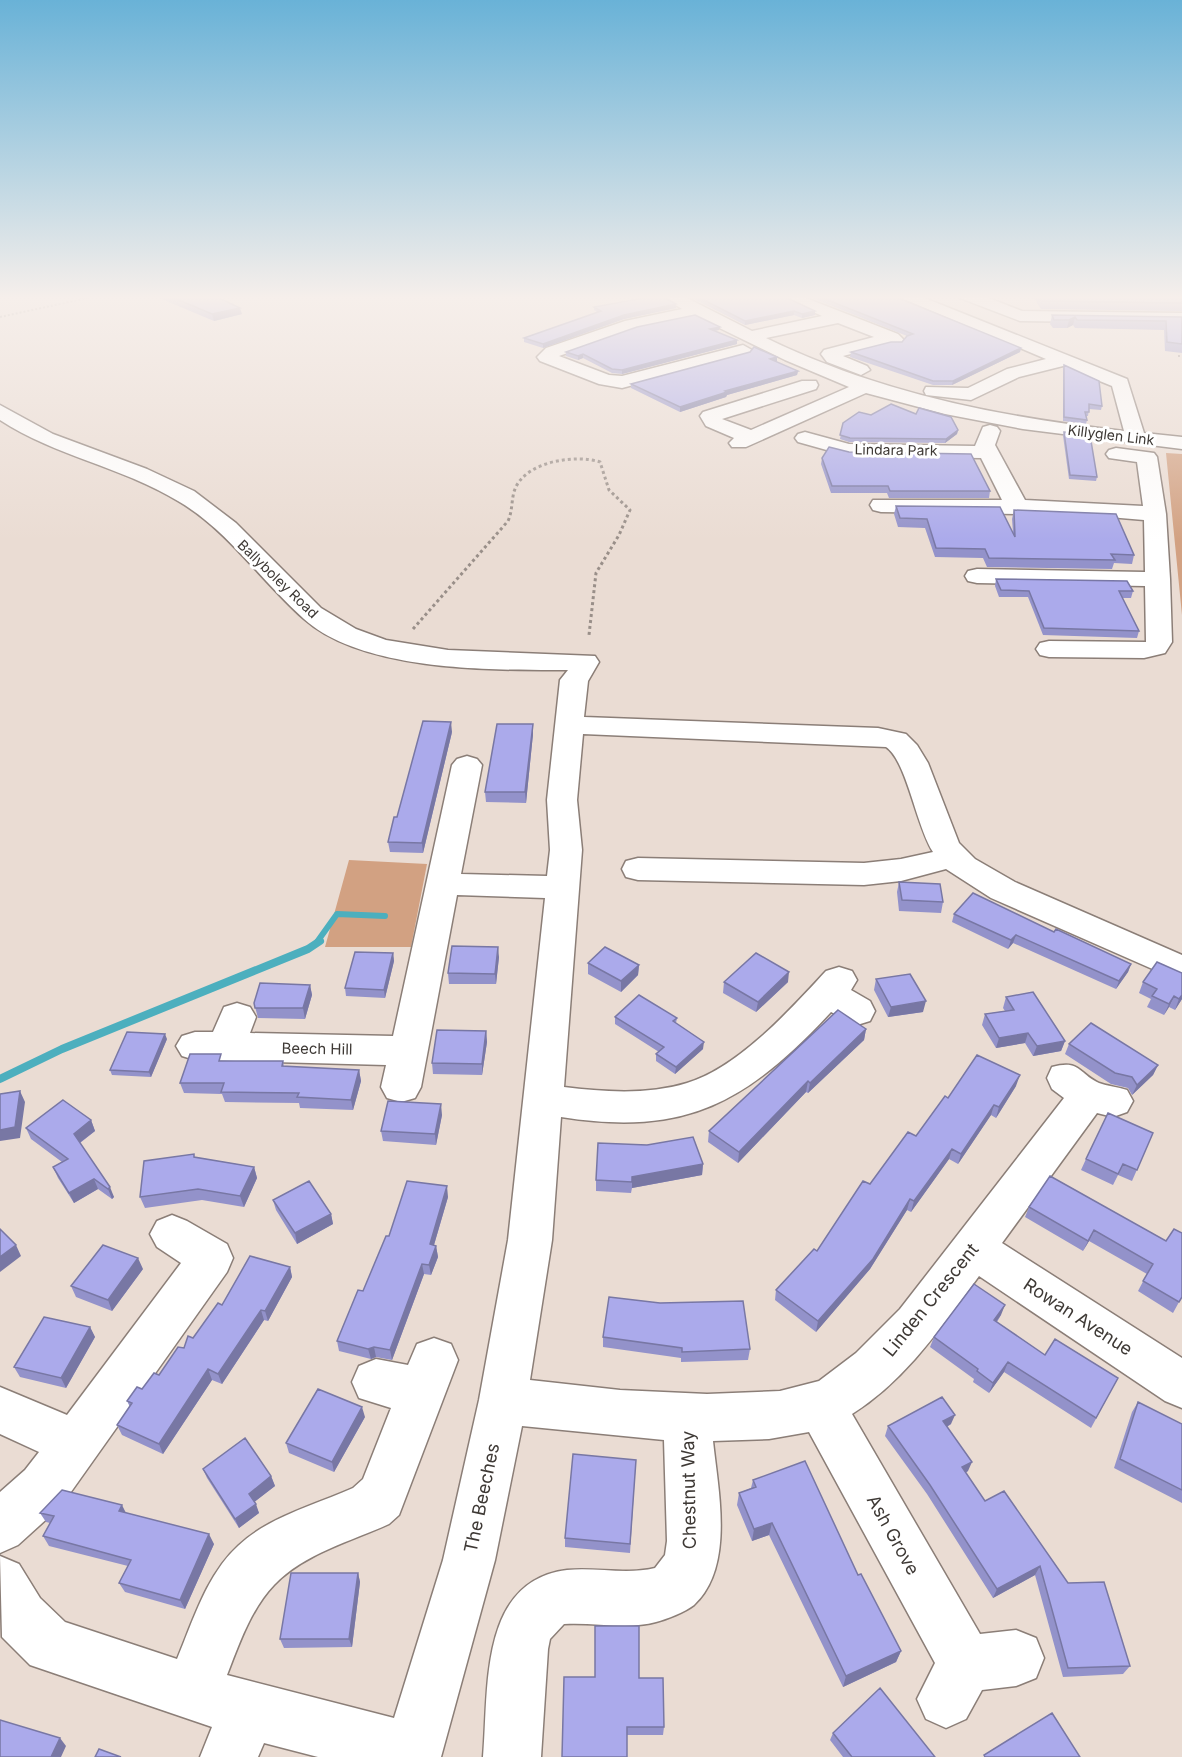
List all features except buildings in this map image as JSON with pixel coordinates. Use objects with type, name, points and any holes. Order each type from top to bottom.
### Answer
[{"type":"street","points":[[597,377],[622,382],[638,377]]},
{"type":"street","name":"Killyglen Link","points":[[831,377],[864,395],[925,404],[997,419],[1136,439],[1182,443]]},
{"type":"street","points":[[881,377],[960,395],[972,394],[1005,377]]},
{"type":"street","points":[[1104,377],[1122,385],[1136,439]]},
{"type":"street","points":[[808,388],[710,416],[713,423],[745,440],[864,395]]},
{"type":"street","name":"Lindara Park","points":[[864,395],[835,423],[805,438],[848,450],[988,452]]},
{"type":"street","name":"Ballyboley Road","points":[[0,411],[32,433],[160,481],[189,497],[319,619],[349,634],[390,648],[469,666],[586,665]]},
{"type":"street","points":[[997,419],[984,442],[1017,507]]},
{"type":"street","points":[[1067,654],[1144,650],[1156,647],[1159,641],[1155,514],[1147,457],[1116,454]]},
{"type":"street","points":[[1004,481],[1026,483]]},
{"type":"street","points":[[1059,486],[1092,490]]},
{"type":"street","points":[[881,505],[1094,508],[1155,514]]},
{"type":"street","points":[[977,576],[1158,579]]},
{"type":"street","points":[[586,665],[589,635]]},
{"type":"street","name":"The Beeches","points":[[0,1583],[13,1607],[30,1630],[50,1645],[192,1690],[238,1733],[412,1754],[469,1560],[503,1400],[530,1240],[566,850],[584,800],[580,725],[595,681],[586,665]]},
{"type":"street","points":[[580,725],[878,736],[898,741],[908,750],[940,838],[953,857],[976,875],[1003,890],[1182,969]]},
{"type":"street","name":"Beech Hill","points":[[219,1037],[404,1069],[467,765]]},
{"type":"street","points":[[638,869],[864,874],[901,870],[953,857]]},
{"type":"street","points":[[443,884],[562,887]]},
{"type":"street","points":[[543,1100],[592,1108],[657,1106],[716,1089],[841,995]]},
{"type":"street","name":"Linden Crescent","points":[[503,1400],[687,1419],[762,1416],[820,1405],[839,1396],[889,1356],[1089,1092]]},
{"type":"street","points":[[0,1527],[43,1488],[211,1258],[172,1234]]},
{"type":"street","name":"Rowan Avenue","points":[[973,1248],[1182,1385]]},
{"type":"street","points":[[192,1690],[237,1592],[255,1565],[287,1545],[371,1506],[381,1497],[411,1378]]},
{"type":"street","name":"Ash Grove","points":[[820,1405],[976,1673]]},
{"type":"street","points":[[0,1410],[74,1443]]},
{"type":"street","name":"Chestnut Way","points":[[512,1757],[520,1652],[527,1624],[536,1611],[554,1599],[573,1595],[638,1598],[660,1594],[675,1585],[688,1569],[693,1545],[687,1419]]},
{"type":"path","points":[[413,629],[508,521],[516,504],[515,489],[521,481],[556,461],[578,456],[600,462],[609,490],[630,510],[620,535],[596,573],[589,635]]},
{"type":"shaded area","points":[[1166,453],[1182,454],[1182,615]]},
{"type":"shaded area","points":[[349,860],[427,864],[411,947],[325,947]]},
{"type":"waterway","points":[[317,942],[337,914],[385,916]]},
{"type":"waterway","points":[[0,1079],[62,1049],[308,949],[320,941]]}]
